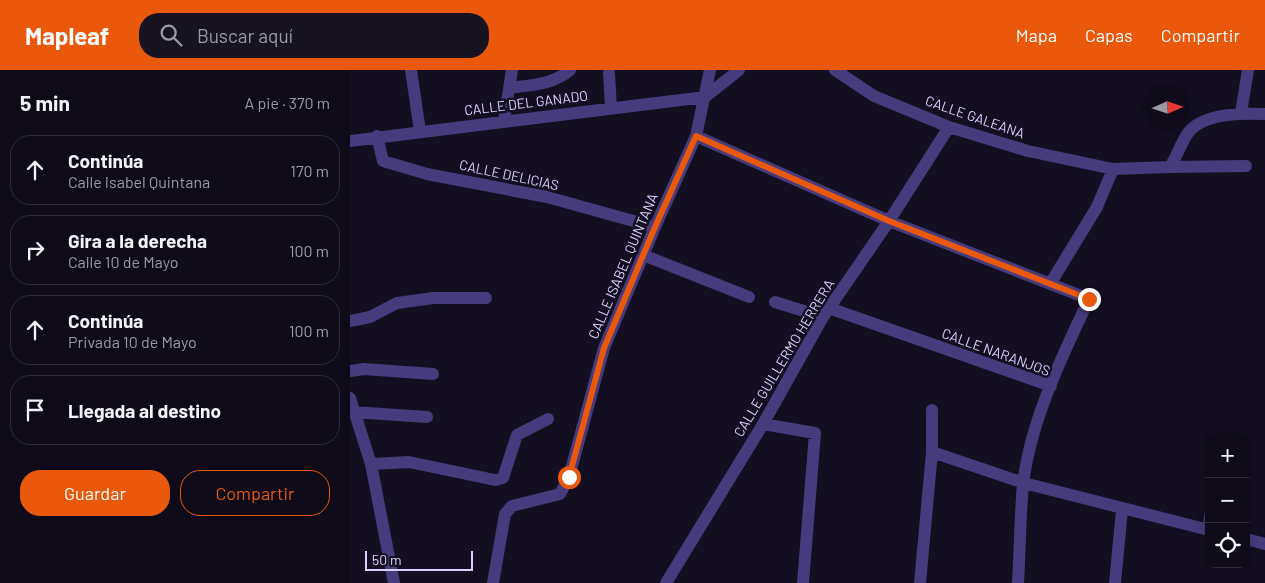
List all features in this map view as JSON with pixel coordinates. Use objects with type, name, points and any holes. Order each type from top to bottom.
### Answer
[{"type":"street","points":[[411,70],[420,131]]},
{"type":"street","points":[[504,121],[512,70]]},
{"type":"street","points":[[509,88],[541,84],[562,77],[570,70]]},
{"type":"street","name":"CALLE ISABEL QUINTANA","points":[[493,583],[505,514],[512,506],[560,494],[569,477],[604,348],[696,136],[710,70]]},
{"type":"street","points":[[705,96],[739,70]]},
{"type":"street","name":"CALLE GALEANA","points":[[835,70],[874,96],[949,127],[1028,152],[1113,169],[1246,166]]},
{"type":"street","points":[[1241,112],[1248,70]]},
{"type":"street","points":[[609,73],[611,108]]},
{"type":"street","name":"CALLE DEL GANADO","points":[[350,141],[377,136],[705,96]]},
{"type":"street","points":[[1170,167],[1189,132],[1204,121],[1241,112],[1265,114]]},
{"type":"street","name":"CALLE GUILLERMO HERRERA","points":[[666,583],[764,424],[826,312],[889,221],[949,127]]},
{"type":"street","name":"CALLE DELICIAS","points":[[377,136],[383,161],[427,174],[547,197],[655,227]]},
{"type":"street","points":[[696,136],[889,221],[1089,299],[1051,386]]},
{"type":"street","points":[[1050,284],[1097,208],[1113,169]]},
{"type":"street","points":[[643,255],[749,297]]},
{"type":"street","points":[[350,321],[370,316],[397,303],[433,298],[486,298]]},
{"type":"street","name":"CALLE NARANJOS","points":[[775,302],[826,312],[1051,386],[1033,440],[1024,483],[1018,583]]},
{"type":"street","points":[[350,371],[364,369],[433,374]]},
{"type":"street","points":[[350,398],[371,464],[394,583]]},
{"type":"street","points":[[920,583],[932,452],[932,410]]},
{"type":"street","points":[[354,412],[427,417]]},
{"type":"street","points":[[371,464],[409,462],[495,480],[503,478],[517,435],[548,418]]},
{"type":"street","points":[[764,424],[815,432],[803,583]]},
{"type":"street","points":[[932,452],[1024,483],[1122,510],[1205,530]]},
{"type":"street","points":[[1115,583],[1122,510]]},
{"type":"street","points":[[1250,540],[1265,544]]},
{"type":"route","points":[[569,477],[604,348],[696,136],[889,221],[1089,299]]}]
